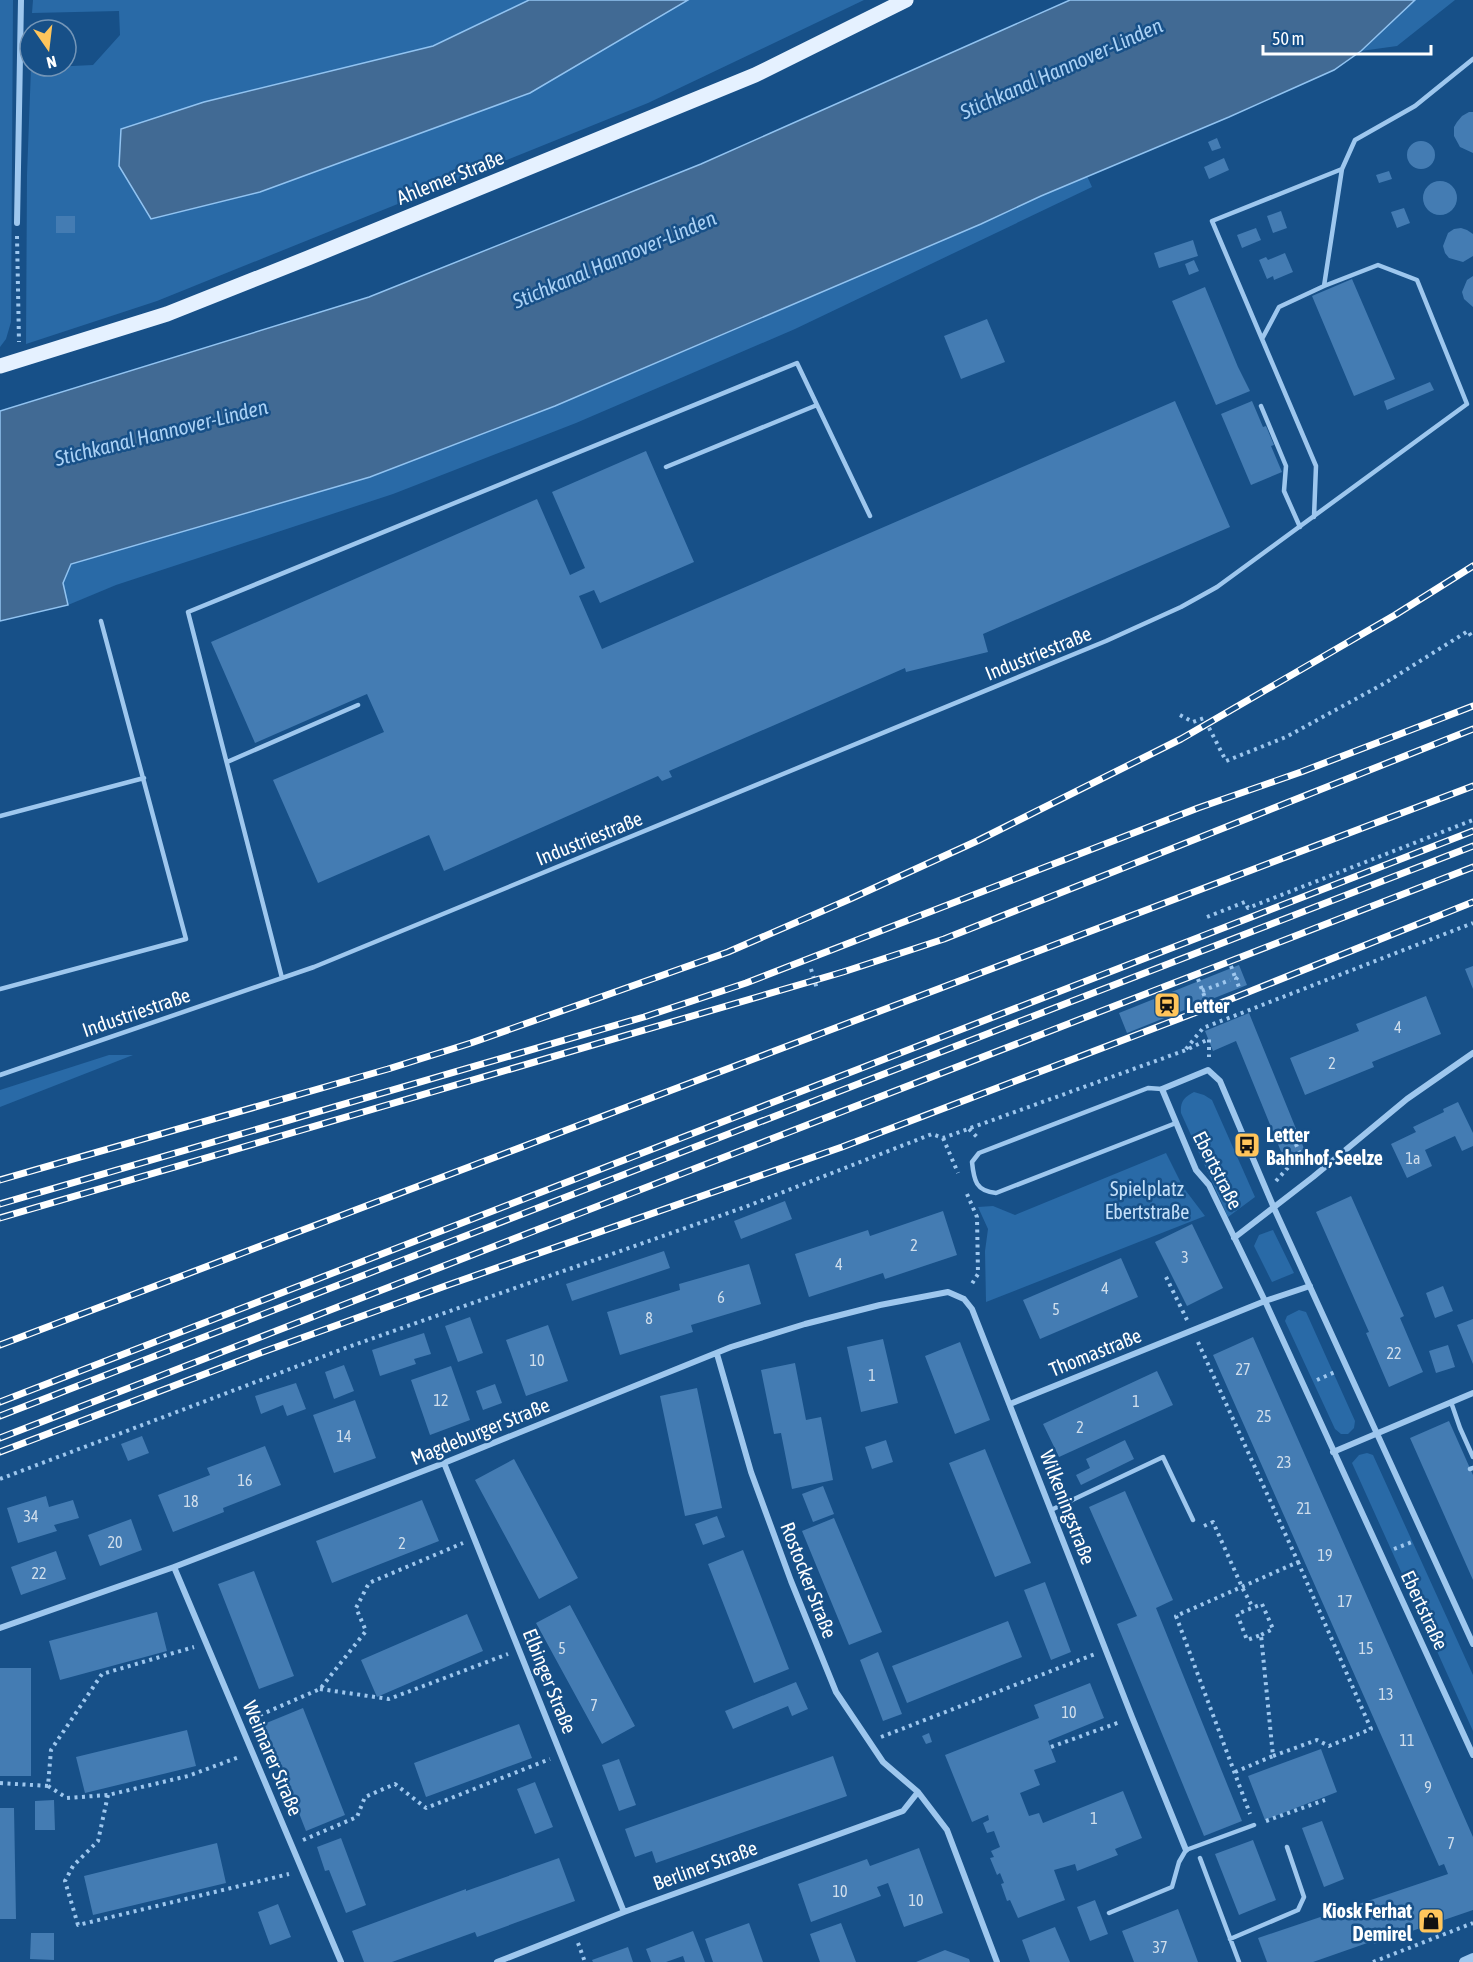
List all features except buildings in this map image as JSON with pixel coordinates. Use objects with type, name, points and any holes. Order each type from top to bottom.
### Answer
[{"type":"main road","name":"Ahlemer Straße","points":[[0,366],[167,314],[319,253],[755,75],[906,0]]},
{"type":"street","points":[[17,223],[21,0]]},
{"type":"street","points":[[1234,1238],[1313,1177],[1407,1099],[1473,1053]]},
{"type":"street","points":[[1162,1089],[1208,1070]]},
{"type":"street","name":"Ebertstraße","points":[[1208,1070],[1220,1081],[1274,1208],[1473,1644]]},
{"type":"street","name":"Ebertstraße","points":[[1162,1089],[1196,1170],[1209,1185],[1265,1301],[1473,1755]]},
{"type":"street","name":"Thomastraße","points":[[1010,1404],[1265,1301],[1310,1286]]},
{"type":"street","name":"Magdeburger Straße","points":[[0,1628],[174,1567],[444,1463],[731,1347],[805,1324],[880,1305],[948,1292],[964,1299]]},
{"type":"street","name":"Wilkeningstraße","points":[[964,1299],[972,1309],[1186,1850]]},
{"type":"street","name":"Rostocker Straße","points":[[717,1354],[751,1472],[791,1581],[836,1692],[883,1762],[918,1792],[947,1830],[997,1962]]},
{"type":"street","points":[[1333,1452],[1473,1393]]},
{"type":"street","name":"Elbinger Straße","points":[[444,1463],[624,1912]]},
{"type":"street","name":"Weimarer Straße","points":[[174,1567],[340,1962]]},
{"type":"street","name":"Berliner Straße","points":[[497,1962],[624,1912],[903,1811],[918,1792]]},
{"type":"street","points":[[1464,1962],[1473,1958]]},
{"type":"lane","points":[[1324,286],[1342,169],[1355,140],[1415,106],[1473,59]]},
{"type":"lane","points":[[1314,517],[1316,466],[1212,221],[1342,169]]},
{"type":"lane","points":[[1262,339],[1279,307],[1378,265],[1417,280],[1467,404]]},
{"type":"lane","points":[[282,978],[188,612],[797,363],[870,516]]},
{"type":"lane","name":"Industriestraße","points":[[0,1075],[336,958],[1181,608],[1217,587],[1473,400]]},
{"type":"lane","points":[[666,467],[817,405]]},
{"type":"lane","points":[[1261,406],[1286,466],[1284,491],[1300,527]]},
{"type":"lane","points":[[0,989],[186,939],[101,621]]},
{"type":"lane","points":[[227,762],[358,705]]},
{"type":"lane","points":[[0,816],[144,778]]},
{"type":"lane","points":[[1162,1089],[1149,1088],[979,1153],[972,1162],[978,1185],[985,1192],[996,1193],[1176,1123]]},
{"type":"lane","points":[[1450,1402],[1473,1457]]},
{"type":"lane","points":[[1051,1510],[1163,1457],[1193,1520]]},
{"type":"lane","points":[[1109,1913],[1172,1887],[1179,1862],[1186,1850],[1254,1826]]},
{"type":"lane","points":[[1230,1939],[1298,1910],[1304,1897],[1287,1847]]},
{"type":"lane","points":[[1200,1858],[1239,1962]]},
{"type":"path","points":[[17,223],[19,361]]},
{"type":"path","points":[[1180,715],[1193,722],[1204,718],[1226,761],[1286,737],[1385,683],[1468,631],[1473,639]]},
{"type":"path","points":[[1207,917],[1245,902],[1248,908],[1473,820]]},
{"type":"path","points":[[1186,1050],[1203,1028],[1473,923]]},
{"type":"path","points":[[1231,966],[1235,977],[1238,977],[1236,979],[1240,990]]},
{"type":"path","points":[[811,969],[817,989]]},
{"type":"path","points":[[1198,979],[1207,1003]]},
{"type":"path","points":[[1202,991],[1230,980]]},
{"type":"path","points":[[0,1479],[337,1351],[745,1207],[932,1134],[943,1138],[1186,1050],[1209,1039],[1208,1070]]},
{"type":"path","points":[[1293,1137],[1313,1177]]},
{"type":"path","points":[[943,1138],[960,1178]]},
{"type":"path","points":[[1267,1192],[1300,1154]]},
{"type":"path","points":[[964,1187],[977,1217],[978,1274],[964,1299]]},
{"type":"path","points":[[1166,1277],[1298,1562],[1371,1729],[1329,1746],[1317,1740],[1235,1772]]},
{"type":"path","points":[[1303,1385],[1346,1367]]},
{"type":"path","points":[[1193,1520],[1199,1528],[1213,1522],[1253,1608]]},
{"type":"path","points":[[1381,1555],[1424,1536]]},
{"type":"path","points":[[240,1724],[320,1689],[366,1631],[356,1608],[369,1583],[474,1538]]},
{"type":"path","points":[[1298,1562],[1176,1616],[1254,1826],[1325,1800]]},
{"type":"path","points":[[1262,1604],[1273,1629],[1262,1635],[1247,1640],[1237,1614],[1262,1604]]},
{"type":"path","points":[[1262,1635],[1273,1756]]},
{"type":"path","points":[[48,1786],[51,1750],[102,1674],[207,1644]]},
{"type":"path","points":[[320,1689],[389,1699],[519,1650]]},
{"type":"path","points":[[869,1742],[1106,1650]]},
{"type":"path","points":[[1051,1747],[1132,1717]]},
{"type":"path","points":[[0,1783],[48,1786],[67,1798],[108,1795],[188,1776],[252,1752]]},
{"type":"path","points":[[291,1844],[357,1817],[365,1797],[394,1784],[426,1808],[561,1754]]},
{"type":"path","points":[[108,1795],[98,1841],[73,1866],[65,1881],[78,1925],[302,1871]]},
{"type":"path","points":[[1373,1962],[1473,1923]]},
{"type":"green space","points":[[0,0],[13,0],[11,322],[6,339],[0,347]]},
{"type":"green space","points":[[33,0],[529,0],[433,46],[204,102],[151,219],[260,192],[530,93],[688,0],[864,0],[648,103],[157,301],[26,344],[27,175],[31,78],[78,78],[78,66],[93,65],[120,35],[119,11],[32,13]]},
{"type":"green space","points":[[1415,0],[1455,0],[1397,46],[1361,51]]},
{"type":"green space","points":[[1087,176],[1092,187],[795,329],[576,423],[393,494],[116,585],[68,605],[63,583],[71,564],[370,477],[555,406]]},
{"type":"green space","points":[[109,1055],[133,1055],[0,1107],[0,1090]]},
{"type":"green space","points":[[1194,1092],[1212,1100],[1255,1197],[1228,1217],[1181,1113],[1183,1100]]},
{"type":"green space","name":"Spielplatz Ebertstraße","points":[[1166,1153],[1183,1187],[1205,1216],[986,1302],[985,1251],[988,1229],[978,1207],[993,1206],[1015,1215]]},
{"type":"green space","points":[[1273,1230],[1294,1273],[1272,1282],[1254,1246],[1259,1235]]},
{"type":"green space","points":[[1299,1310],[1306,1312],[1355,1421],[1354,1428],[1348,1434],[1341,1434],[1335,1429],[1285,1321],[1287,1316]]},
{"type":"green space","points":[[1367,1453],[1373,1455],[1473,1675],[1473,1731],[1352,1463],[1359,1455]]},
{"type":"water","points":[[529,0],[688,0],[530,93],[260,192],[151,219],[119,166],[121,129],[204,102],[433,46]]},
{"type":"water","name":"Stichkanal Hannover-Linden","points":[[1070,0],[1415,0],[1361,51],[1334,70],[1229,117],[555,406],[370,477],[71,564],[63,583],[68,605],[0,621],[0,411],[369,297],[701,164]]},
{"type":"railway","points":[[0,1180],[388,1069],[471,1043],[728,952],[977,841],[1181,739],[1395,615],[1473,566]]},
{"type":"railway","points":[[0,1204],[644,1017],[746,983],[1198,808],[1301,772],[1473,706]]},
{"type":"railway","points":[[0,1218],[843,972],[944,939],[1473,729]]},
{"type":"railway","points":[[0,1345],[1473,786]]},
{"type":"railway","points":[[0,1402],[1473,831]]},
{"type":"railway","points":[[0,1416],[1473,846]]},
{"type":"railway","points":[[0,1438],[1473,867]]},
{"type":"railway","points":[[0,1452],[260,1353],[842,1147],[1231,999],[1473,902]]},
{"type":"place","name":"Letter","points":[[1167,1005]]},
{"type":"place","name":"Letter Bahnhof, Seelze","points":[[1247,1145]]},
{"type":"place","name":"Kiosk Ferhat Demirel","points":[[1431,1921]]}]
